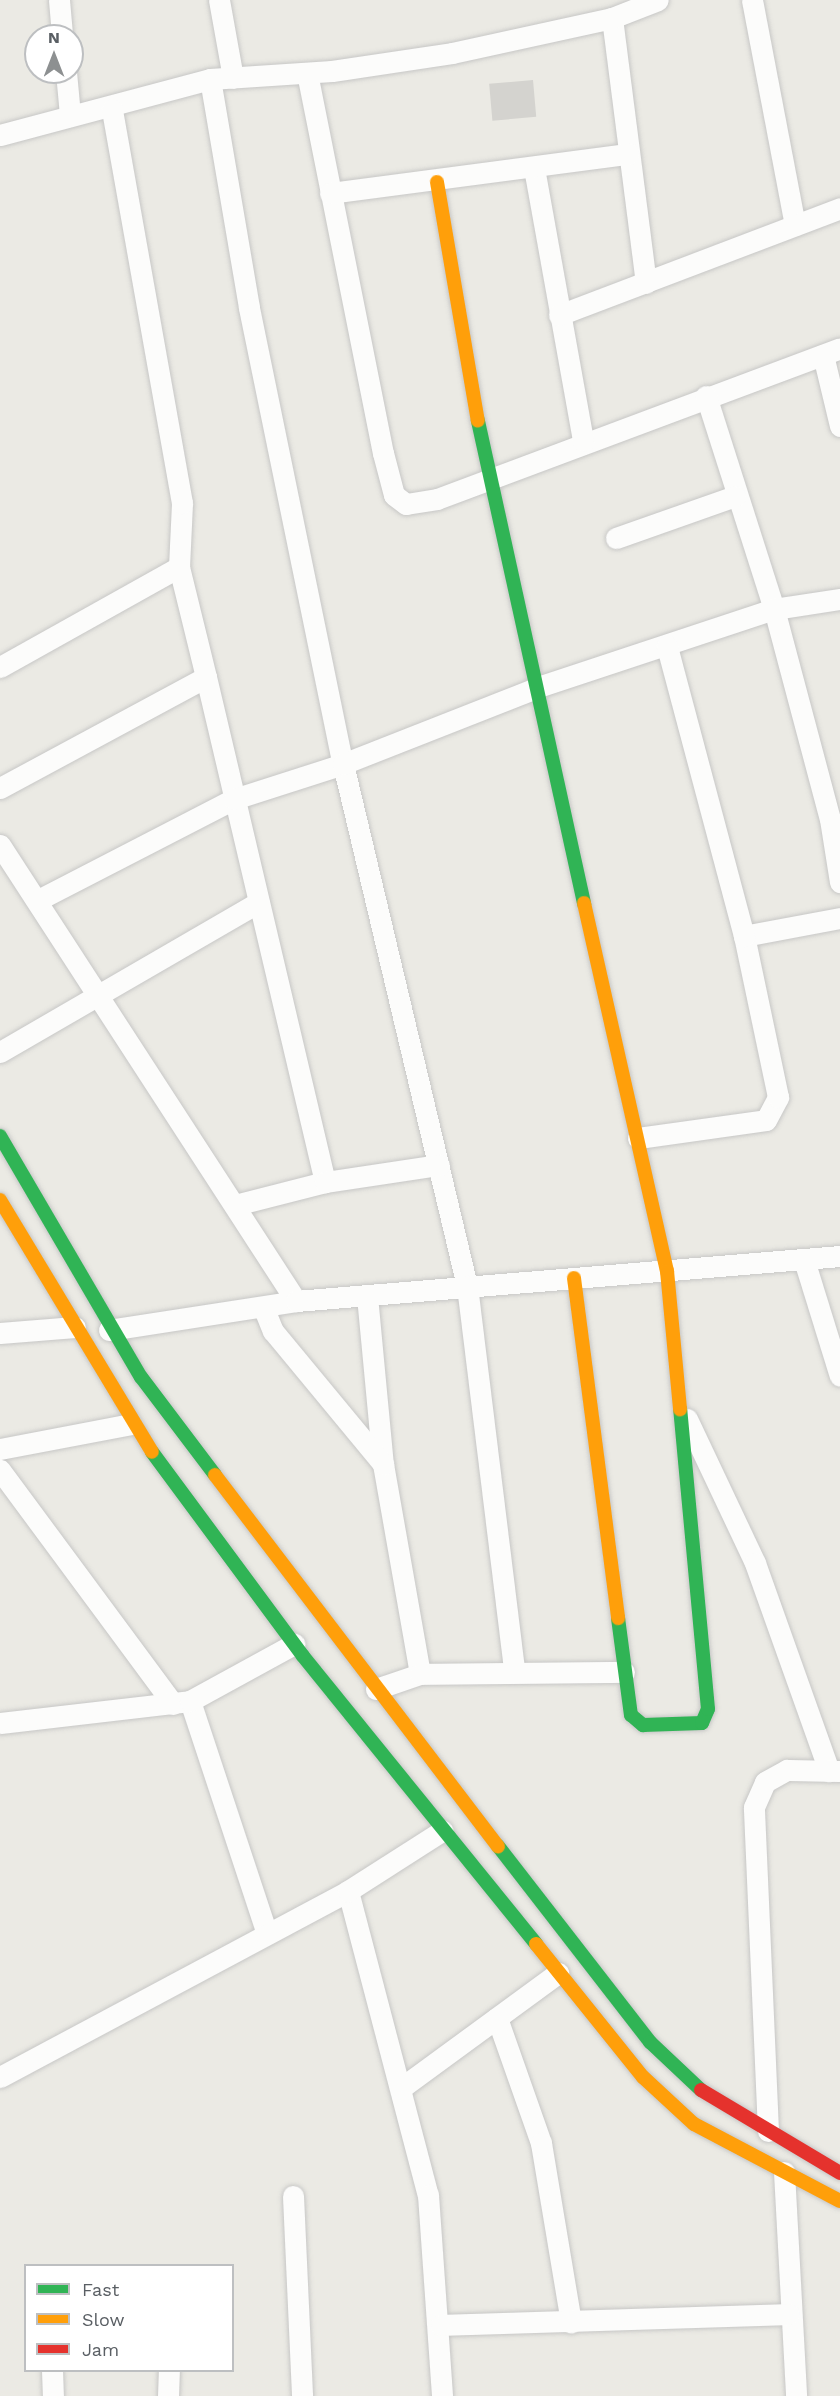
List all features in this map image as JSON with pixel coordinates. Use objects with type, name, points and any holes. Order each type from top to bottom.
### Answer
[{"type":"main road","points":[[437,182],[488,478],[538,687],[667,1271],[707,1719],[691,1725],[635,1721],[624,1672],[574,1278]]},
{"type":"main road","points":[[0,1136],[109,1330],[376,1689],[650,2042],[707,2096],[840,2173]]},
{"type":"main road","points":[[0,1200],[131,1424],[294,1644],[442,1831],[643,2077],[686,2117],[784,2172],[840,2200]]},
{"type":"street","points":[[59,0],[61,24]]},
{"type":"street","points":[[219,0],[233,78]]},
{"type":"street","points":[[0,135],[70,116],[112,109],[210,80],[307,73],[452,53],[612,18],[658,0]]},
{"type":"street","points":[[752,0],[795,225]]},
{"type":"street","points":[[612,18],[646,283]]},
{"type":"street","points":[[307,73],[394,495],[418,505],[583,441],[832,352],[840,426]]},
{"type":"street","points":[[210,80],[249,308],[343,764],[467,1286],[514,1670]]},
{"type":"street","points":[[67,84],[70,116]]},
{"type":"street","points":[[112,109],[182,503],[179,567],[325,1182]]},
{"type":"street","points":[[330,193],[437,182],[628,154]]},
{"type":"street","points":[[534,168],[583,441]]},
{"type":"street","points":[[559,315],[840,208]]},
{"type":"street","points":[[706,396],[735,496],[774,609],[835,817],[840,882]]},
{"type":"street","points":[[616,538],[735,496]]},
{"type":"street","points":[[0,667],[179,567]]},
{"type":"street","points":[[38,900],[234,799],[343,764],[538,687],[774,609],[840,599]]},
{"type":"street","points":[[638,1138],[753,1124],[773,1113],[778,1097],[775,1064],[744,936],[667,646]]},
{"type":"street","points":[[0,788],[206,677]]},
{"type":"street","points":[[0,845],[100,990],[296,1301]]},
{"type":"street","points":[[0,1052],[100,990],[259,902]]},
{"type":"street","points":[[744,936],[840,918]]},
{"type":"street","points":[[235,1205],[325,1182],[438,1165]]},
{"type":"street","points":[[109,1330],[264,1309],[296,1301],[840,1256]]},
{"type":"street","points":[[804,1260],[839,1372]]},
{"type":"street","points":[[368,1296],[383,1464],[420,1674]]},
{"type":"street","points":[[264,1309],[273,1331],[383,1464]]},
{"type":"street","points":[[0,1333],[75,1327]]},
{"type":"street","points":[[681,1408],[755,1563],[835,1771],[787,1770],[765,1782],[754,1807],[768,2131]]},
{"type":"street","points":[[0,1449],[131,1424]]},
{"type":"street","points":[[0,1470],[182,1703],[267,1934]]},
{"type":"street","points":[[0,1723],[182,1703],[294,1644]]},
{"type":"street","points":[[376,1689],[420,1674],[514,1670],[624,1672]]},
{"type":"street","points":[[0,2077],[348,1891],[442,1831]]},
{"type":"street","points":[[348,1891],[428,2195],[441,2325],[442,2396]]},
{"type":"street","points":[[401,2088],[558,1973]]},
{"type":"street","points":[[496,2018],[541,2143],[571,2323]]},
{"type":"street","points":[[784,2172],[789,2314],[795,2396]]},
{"type":"street","points":[[293,2196],[302,2396]]},
{"type":"street","points":[[441,2325],[571,2323],[789,2314]]},
{"type":"street","points":[[52,2372],[53,2396]]},
{"type":"street","points":[[168,2396],[169,2372]]},
{"type":"building","points":[[533,80],[536,117],[492,121],[489,84]]},
{"type":"traffic: fast","points":[[478,421],[584,903]]},
{"type":"traffic: fast","points":[[0,1136],[141,1377],[215,1475]]},
{"type":"traffic: fast","points":[[618,1618],[631,1715],[643,1725],[702,1723],[708,1709],[680,1409]]},
{"type":"traffic: fast","points":[[152,1452],[303,1656],[536,1944]]},
{"type":"traffic: fast","points":[[498,1846],[650,2042],[701,2090]]},
{"type":"traffic: slow","points":[[437,182],[478,421]]},
{"type":"traffic: slow","points":[[584,903],[667,1271],[680,1409]]},
{"type":"traffic: slow","points":[[0,1200],[152,1452]]},
{"type":"traffic: slow","points":[[574,1278],[618,1618]]},
{"type":"traffic: slow","points":[[215,1475],[498,1846]]},
{"type":"traffic: slow","points":[[536,1944],[643,2077],[694,2124],[840,2201]]},
{"type":"traffic: jam","points":[[701,2090],[840,2173]]}]
